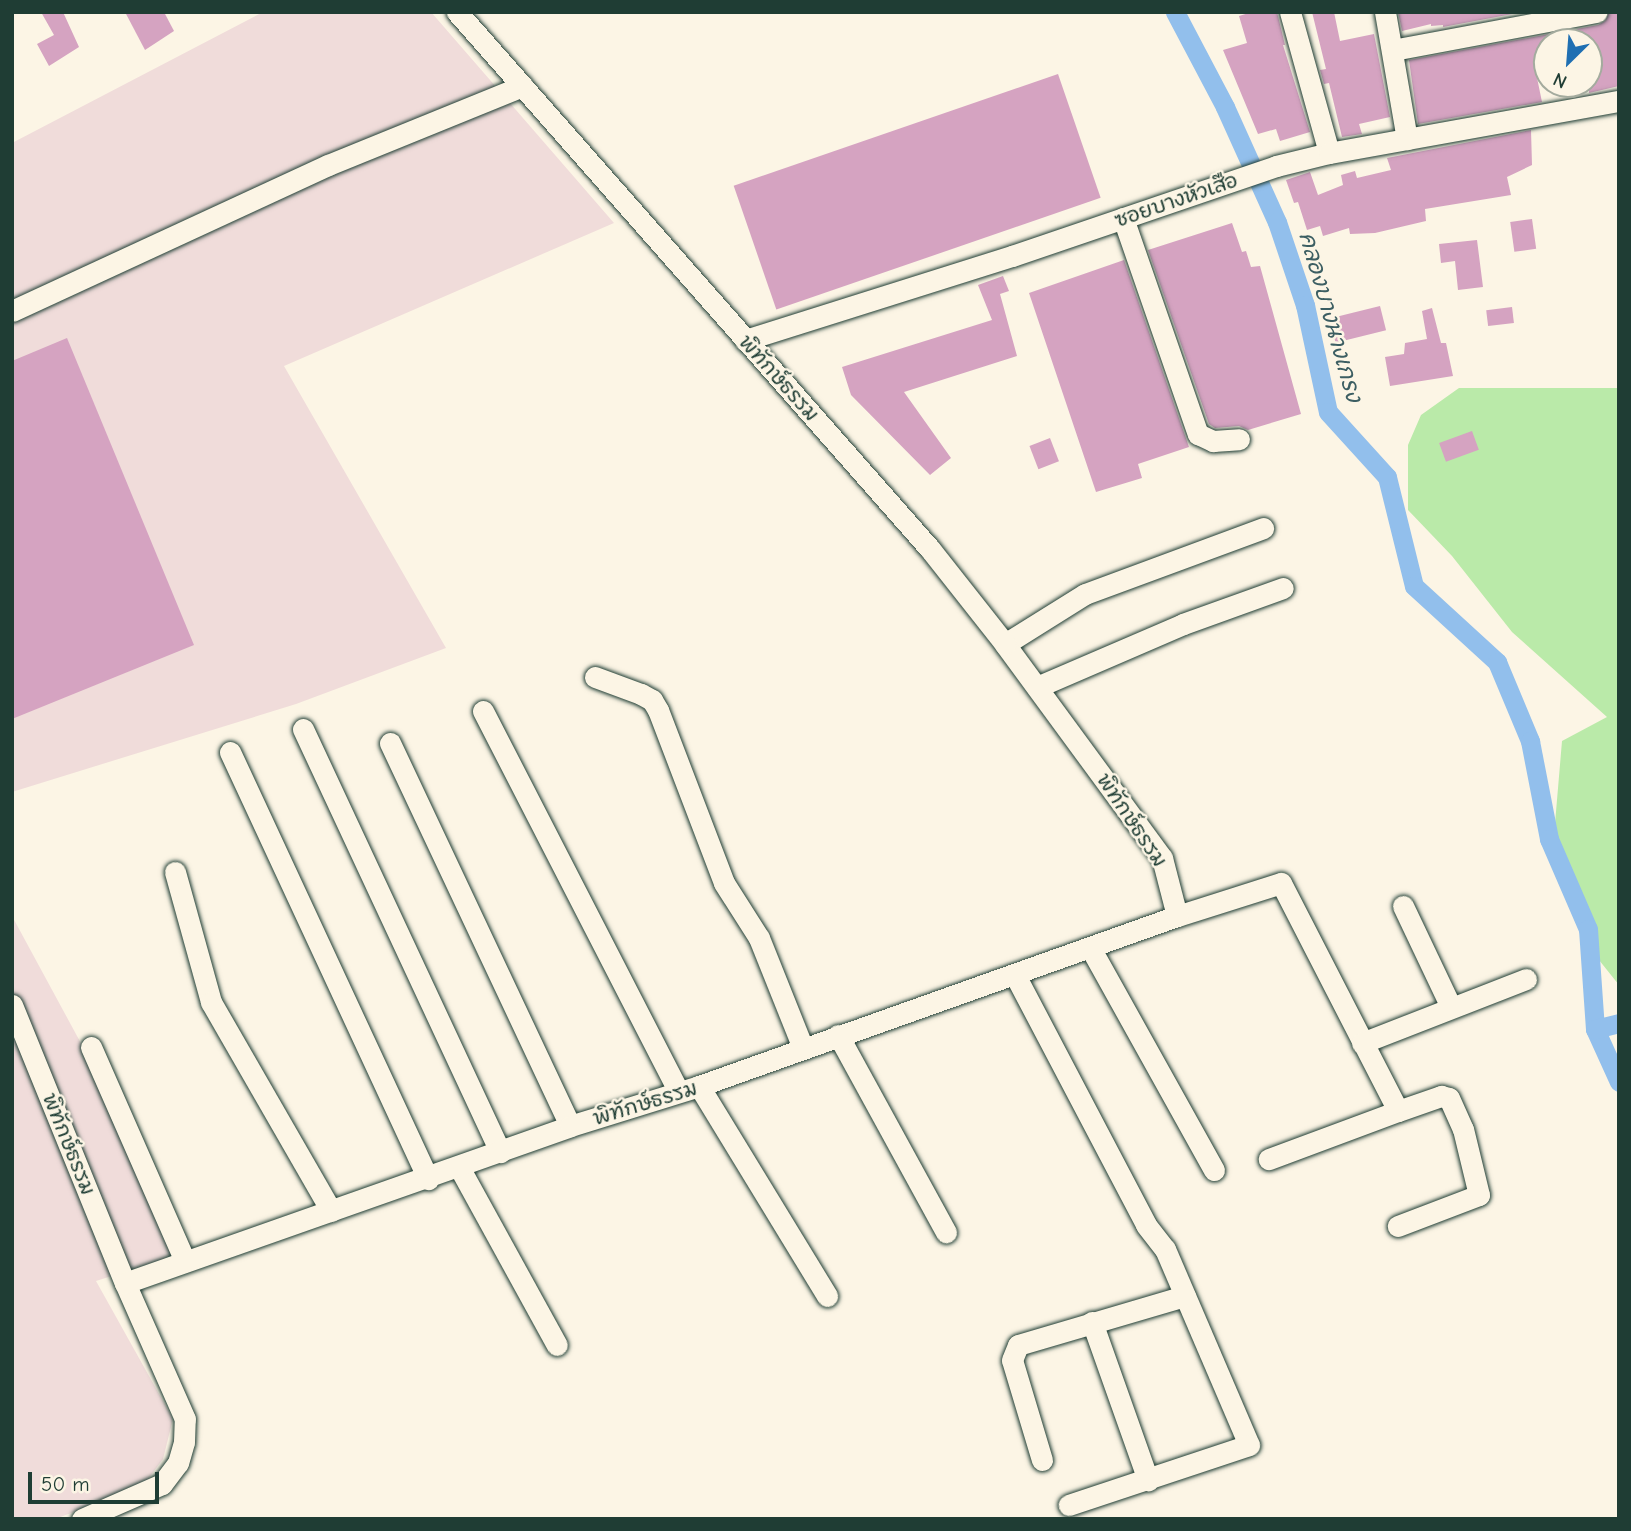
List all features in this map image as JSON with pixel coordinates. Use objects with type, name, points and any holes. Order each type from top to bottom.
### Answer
[{"type":"street","name":"พิทักษ์ธรรม","points":[[125,1283],[428,1179],[570,1126],[699,1086],[838,1035],[1091,949],[1177,916],[1162,858],[1005,644],[930,549],[457,12]]},
{"type":"street","points":[[1290,12],[1329,153]]},
{"type":"street","points":[[1385,12],[1407,139]]},
{"type":"street","points":[[1393,50],[1596,12]]},
{"type":"street","points":[[12,311],[328,165],[523,86]]},
{"type":"street","name":"ซอยบางหัวเสือ","points":[[745,340],[1276,166],[1329,153],[1619,101]]},
{"type":"street","points":[[1123,218],[1198,434],[1213,441],[1239,439]]},
{"type":"street","points":[[1005,644],[1085,594],[1263,528]]},
{"type":"street","points":[[1037,687],[1183,624],[1283,588]]},
{"type":"street","points":[[595,677],[641,694],[652,700],[658,710],[724,883],[758,938],[803,1048]]},
{"type":"street","points":[[483,711],[678,1091]]},
{"type":"street","points":[[303,729],[500,1152]]},
{"type":"street","points":[[390,743],[570,1126]]},
{"type":"street","points":[[230,752],[428,1179]]},
{"type":"street","points":[[175,872],[211,1002],[331,1211]]},
{"type":"street","points":[[1177,916],[1281,883],[1398,1111]]},
{"type":"street","points":[[1403,906],[1451,1007]]},
{"type":"street","points":[[1091,949],[1214,1170]]},
{"type":"street","points":[[1015,975],[1146,1225],[1165,1249],[1250,1445],[1069,1506]]},
{"type":"street","points":[[1362,1043],[1526,979]]},
{"type":"street","name":"พิทักษ์ธรรม","points":[[12,1005],[125,1283],[185,1419],[184,1441],[178,1463],[162,1484],[82,1519]]},
{"type":"street","points":[[838,1035],[946,1232]]},
{"type":"street","points":[[91,1048],[185,1261]]},
{"type":"street","points":[[699,1086],[827,1296]]},
{"type":"street","points":[[1269,1159],[1441,1096],[1449,1098],[1463,1129],[1479,1195],[1398,1226]]},
{"type":"street","points":[[458,1167],[557,1345]]},
{"type":"street","points":[[1042,1460],[1012,1360],[1013,1351],[1026,1342],[1185,1296]]},
{"type":"street","points":[[1092,1322],[1148,1480]]},
{"type":"shaded area","points":[[263,12],[431,12],[614,223],[284,366],[446,648],[296,704],[12,792],[12,143]]},
{"type":"shaded area","points":[[12,916],[193,1250],[96,1281],[173,1419],[163,1459],[143,1486],[55,1519],[12,1519]]},
{"type":"green space","points":[[1459,388],[1619,388],[1619,985],[1599,960],[1569,905],[1553,847],[1562,741],[1607,717],[1512,632],[1452,556],[1408,510],[1408,445],[1421,415]]},
{"type":"building","points":[[41,12],[63,12],[79,47],[49,66],[37,44],[54,35]]},
{"type":"building","points":[[125,12],[164,12],[174,31],[145,50]]},
{"type":"building","points":[[1252,12],[1277,12],[1283,45],[1310,132],[1280,141],[1276,129],[1258,134],[1223,50],[1247,43],[1239,16]]},
{"type":"building","points":[[1312,12],[1334,12],[1340,41],[1374,34],[1390,117],[1359,124],[1362,134],[1342,137],[1329,83],[1324,84],[1320,70],[1326,69]]},
{"type":"building","points":[[1398,12],[1523,12],[1443,27],[1431,24],[1402,31]]},
{"type":"building","points":[[1609,12],[1619,12],[1619,86],[1603,90],[1603,28],[1582,28],[1605,21]]},
{"type":"building","points":[[1533,37],[1533,98],[1541,98],[1542,102],[1418,124],[1409,60]]},
{"type":"building","points":[[1058,74],[1101,198],[776,310],[734,186]]},
{"type":"building","points":[[1531,130],[1532,165],[1507,177],[1511,195],[1425,209],[1426,221],[1375,233],[1350,234],[1349,228],[1323,236],[1320,226],[1307,230],[1298,202],[1294,203],[1286,180],[1310,172],[1318,195],[1343,185],[1341,175],[1355,171],[1357,178],[1391,170],[1387,158]]},
{"type":"building","points":[[1532,219],[1536,249],[1514,252],[1510,222]]},
{"type":"building","points":[[1232,223],[1242,252],[1246,251],[1251,267],[1260,266],[1301,414],[1248,430],[1239,426],[1215,428],[1209,424],[1148,250]]},
{"type":"building","points":[[1477,240],[1483,287],[1458,290],[1455,261],[1441,263],[1439,244]]},
{"type":"building","points":[[1124,260],[1189,447],[1138,464],[1142,478],[1096,492],[1029,293]]},
{"type":"building","points":[[1003,276],[1009,291],[1000,294],[1017,356],[904,392],[951,458],[930,475],[851,395],[842,367],[992,320],[978,285]]},
{"type":"building","points":[[1380,306],[1386,330],[1336,343],[1330,319]]},
{"type":"building","points":[[1512,307],[1514,323],[1488,326],[1486,310]]},
{"type":"building","points":[[1432,308],[1441,343],[1446,343],[1453,376],[1390,386],[1385,357],[1404,354],[1405,343],[1427,339],[1422,311]]},
{"type":"building","points":[[67,338],[194,645],[12,719],[12,361]]},
{"type":"building","points":[[1472,431],[1479,450],[1446,462],[1439,443]]},
{"type":"building","points":[[1050,438],[1059,461],[1038,469],[1029,446]]},
{"type":"waterway","name":"คลองบางนางเกรง","points":[[1175,12],[1225,107],[1277,222],[1305,305],[1328,412],[1387,477],[1414,586],[1497,662],[1530,741],[1549,839],[1588,929],[1595,1029],[1619,1082]]},
{"type":"waterway","points":[[1595,1029],[1619,1023]]}]
